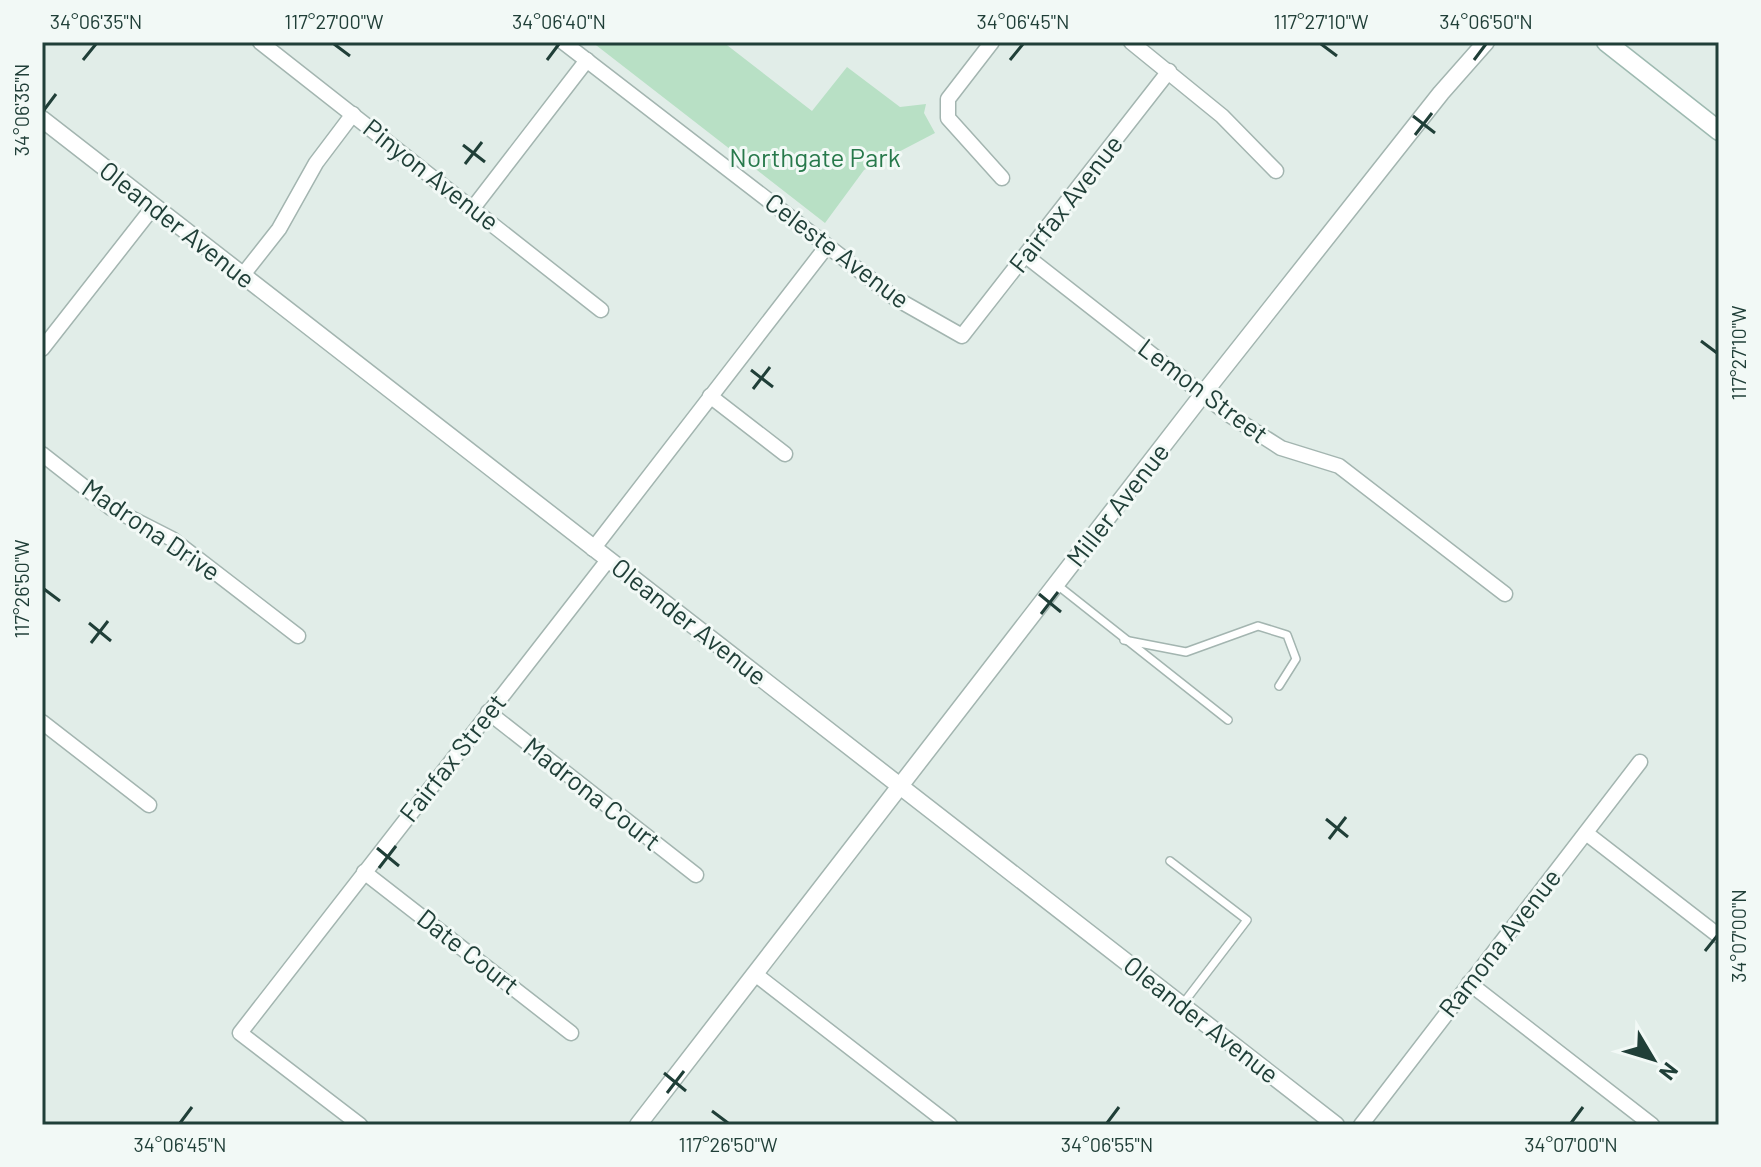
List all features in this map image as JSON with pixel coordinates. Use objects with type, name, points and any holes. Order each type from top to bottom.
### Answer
[{"type":"main road","points":[[1606,42],[1719,131]]},
{"type":"street","name":"Pinyon Avenue","points":[[260,42],[601,310]]},
{"type":"street","name":"Celeste Avenue","points":[[563,42],[895,298],[962,336]]},
{"type":"street","points":[[992,42],[948,99],[948,118],[1002,178]]},
{"type":"street","points":[[1131,42],[1222,116],[1276,171]]},
{"type":"street","name":"Miller Avenue","points":[[638,1125],[1203,394],[1441,93],[1486,42]]},
{"type":"street","points":[[473,208],[587,60]]},
{"type":"street","name":"Fairfax Avenue","points":[[962,336],[1169,71]]},
{"type":"street","points":[[242,276],[279,229],[316,163],[353,114]]},
{"type":"street","name":"Oleander Avenue","points":[[42,119],[1336,1125]]},
{"type":"street","points":[[42,349],[154,206]]},
{"type":"street","points":[[593,549],[827,246]]},
{"type":"street","name":"Lemon Street","points":[[1026,256],[1203,394],[1281,448],[1339,466],[1505,594]]},
{"type":"street","points":[[710,396],[785,454]]},
{"type":"street","name":"Madrona Drive","points":[[42,454],[111,508],[172,539],[298,636]]},
{"type":"street","name":"Fairfax Street","points":[[360,1125],[240,1033],[608,560]]},
{"type":"street","name":"Madrona Court","points":[[488,712],[696,875]]},
{"type":"street","points":[[42,722],[149,805]]},
{"type":"street","name":"Ramona Avenue","points":[[1361,1125],[1640,762]]},
{"type":"street","points":[[1586,833],[1719,936]]},
{"type":"street","name":"Date Court","points":[[364,872],[571,1033]]},
{"type":"street","points":[[755,974],[950,1125]]},
{"type":"street","points":[[1469,983],[1652,1125]]},
{"type":"lane","points":[[1056,584],[1228,720]]},
{"type":"lane","points":[[1124,640],[1186,652],[1258,626],[1273,630],[1287,635],[1296,659],[1279,686]]},
{"type":"lane","points":[[1170,861],[1247,920],[1182,1005]]},
{"type":"green space","name":"Northgate Park","points":[[592,42],[723,42],[812,111],[847,67],[900,107],[926,104],[924,113],[935,133],[864,170],[825,223]]}]
